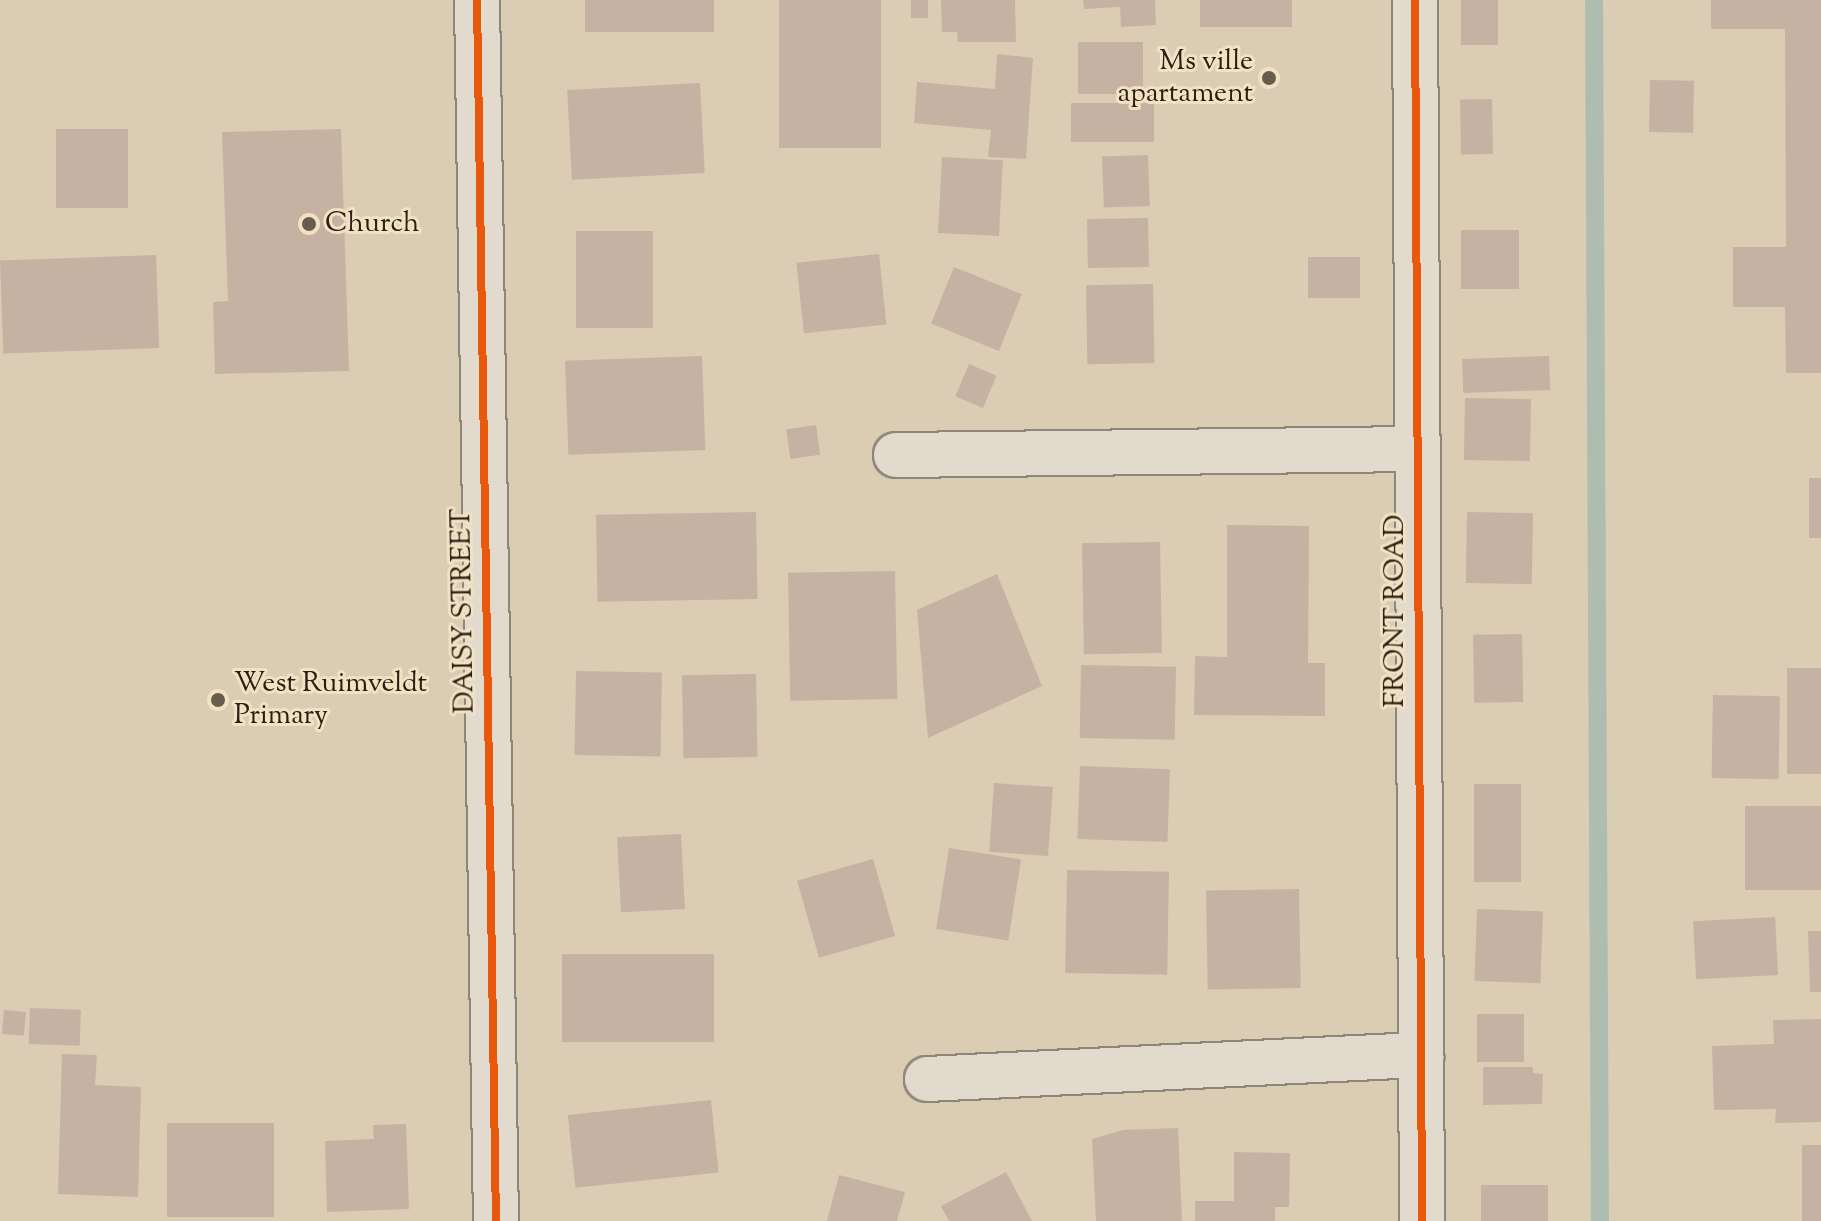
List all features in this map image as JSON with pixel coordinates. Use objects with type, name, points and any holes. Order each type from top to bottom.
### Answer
[{"type":"street","name":"DAISY STREET","points":[[477,0],[496,1221]]},
{"type":"street","name":"FRONT ROAD","points":[[1415,0],[1422,1221]]},
{"type":"street","points":[[896,455],[1417,449]]},
{"type":"street","points":[[927,1079],[1421,1055]]},
{"type":"building","points":[[585,0],[714,0],[714,32],[585,32]]},
{"type":"building","points":[[779,0],[881,0],[881,148],[779,148]]},
{"type":"building","points":[[911,0],[928,0],[928,18],[911,18]]},
{"type":"building","points":[[941,0],[1015,0],[1016,42],[958,42],[957,32],[942,32]]},
{"type":"building","points":[[1083,0],[1155,0],[1156,25],[1121,27],[1120,7],[1084,9]]},
{"type":"building","points":[[1200,0],[1292,0],[1292,27],[1200,27]]},
{"type":"building","points":[[1461,0],[1498,0],[1498,45],[1461,45]]},
{"type":"building","points":[[1711,0],[1821,0],[1821,373],[1786,373],[1785,307],[1733,307],[1733,247],[1786,247],[1785,29],[1711,29]]},
{"type":"building","points":[[1078,42],[1143,42],[1143,94],[1078,94]]},
{"type":"building","points":[[997,54],[1033,58],[1026,159],[988,157],[991,130],[914,123],[917,82],[995,89]]},
{"type":"building","points":[[1650,80],[1694,81],[1693,133],[1649,132]]},
{"type":"building","points":[[700,83],[705,173],[572,180],[567,90]]},
{"type":"building","points":[[1492,99],[1493,154],[1461,155],[1460,100]]},
{"type":"building","points":[[1071,103],[1154,103],[1154,142],[1071,142]]},
{"type":"building","points":[[56,129],[128,129],[128,208],[56,208]]},
{"type":"building","points":[[341,129],[349,371],[215,374],[213,302],[228,301],[222,132]]},
{"type":"building","points":[[1148,155],[1150,206],[1104,208],[1102,157]]},
{"type":"building","points":[[942,157],[1003,160],[999,236],[938,233]]},
{"type":"building","points":[[1148,218],[1149,267],[1088,268],[1087,219]]},
{"type":"building","points":[[1461,230],[1519,230],[1519,289],[1461,289]]},
{"type":"building","points":[[576,231],[653,231],[653,328],[576,328]]},
{"type":"building","points":[[879,254],[886,325],[804,333],[796,263]]},
{"type":"building","points":[[156,255],[159,348],[3,353],[0,260]]},
{"type":"building","points":[[1308,257],[1360,257],[1360,298],[1308,298]]},
{"type":"building","points":[[954,267],[1022,294],[999,351],[931,324]]},
{"type":"building","points":[[1153,284],[1154,363],[1087,364],[1086,285]]},
{"type":"building","points":[[702,356],[705,450],[568,455],[565,361]]},
{"type":"building","points":[[1549,356],[1550,390],[1463,393],[1462,359]]},
{"type":"building","points":[[969,364],[997,376],[983,408],[955,396]]},
{"type":"building","points":[[1465,398],[1531,399],[1530,461],[1464,460]]},
{"type":"building","points":[[816,425],[820,455],[790,459],[786,429]]},
{"type":"building","points":[[1809,478],[1821,478],[1821,538],[1809,538]]},
{"type":"building","points":[[756,512],[758,599],[598,602],[596,515]]},
{"type":"building","points":[[1467,512],[1533,513],[1532,584],[1466,583]]},
{"type":"building","points":[[1227,525],[1309,526],[1308,663],[1325,663],[1325,716],[1194,715],[1195,656],[1227,657]]},
{"type":"building","points":[[1160,542],[1162,653],[1084,654],[1082,543]]},
{"type":"building","points":[[895,571],[897,699],[790,701],[788,573]]},
{"type":"building","points":[[997,574],[1042,686],[928,738],[917,610]]},
{"type":"building","points":[[1522,634],[1523,702],[1474,703],[1473,635]]},
{"type":"building","points":[[1081,665],[1176,667],[1175,740],[1080,738]]},
{"type":"building","points":[[1787,668],[1821,668],[1821,774],[1787,774]]},
{"type":"building","points":[[576,671],[662,673],[661,756],[575,755]]},
{"type":"building","points":[[756,674],[757,757],[683,758],[682,675]]},
{"type":"building","points":[[1713,695],[1780,696],[1779,779],[1712,778]]},
{"type":"building","points":[[1080,766],[1170,769],[1167,842],[1077,839]]},
{"type":"building","points":[[994,783],[1053,787],[1048,856],[989,852]]},
{"type":"building","points":[[1474,784],[1521,784],[1521,882],[1474,882]]},
{"type":"building","points":[[1745,806],[1821,806],[1821,890],[1745,890]]},
{"type":"building","points":[[681,834],[685,909],[621,912],[617,837]]},
{"type":"building","points":[[949,848],[1021,859],[1008,940],[936,929]]},
{"type":"building","points":[[873,859],[895,936],[819,958],[797,881]]},
{"type":"building","points":[[1067,870],[1169,872],[1167,975],[1065,973]]},
{"type":"building","points":[[1299,889],[1301,988],[1208,990],[1206,891]]},
{"type":"building","points":[[1477,909],[1543,911],[1540,983],[1474,981]]},
{"type":"building","points":[[1775,917],[1778,975],[1696,979],[1693,921]]},
{"type":"building","points":[[1808,931],[1821,931],[1821,992],[1810,992]]},
{"type":"building","points":[[562,954],[714,954],[714,1042],[562,1042]]},
{"type":"building","points":[[30,1008],[81,1010],[80,1046],[29,1044]]},
{"type":"building","points":[[4,1010],[26,1012],[24,1036],[2,1034]]},
{"type":"building","points":[[1477,1014],[1524,1014],[1524,1062],[1477,1062]]},
{"type":"building","points":[[1821,1019],[1821,1122],[1775,1123],[1776,1109],[1714,1110],[1712,1046],[1774,1044],[1773,1020]]},
{"type":"building","points":[[62,1054],[97,1055],[95,1085],[141,1087],[138,1197],[58,1194]]},
{"type":"building","points":[[1483,1067],[1533,1067],[1533,1073],[1543,1074],[1542,1104],[1483,1105]]},
{"type":"building","points":[[711,1100],[719,1173],[575,1188],[568,1115]]},
{"type":"building","points":[[167,1123],[274,1123],[274,1217],[167,1217]]},
{"type":"building","points":[[406,1124],[409,1209],[327,1212],[325,1141],[374,1139],[373,1125]]},
{"type":"building","points":[[1178,1128],[1182,1221],[1096,1221],[1092,1139],[1123,1130]]},
{"type":"building","points":[[1802,1145],[1821,1145],[1821,1221],[1802,1221]]},
{"type":"building","points":[[1234,1152],[1290,1153],[1289,1207],[1275,1207],[1275,1221],[1195,1221],[1195,1201],[1234,1201]]},
{"type":"building","points":[[1006,1172],[1032,1221],[949,1221],[941,1206]]},
{"type":"building","points":[[839,1175],[905,1192],[897,1221],[827,1221]]},
{"type":"building","points":[[1481,1185],[1548,1185],[1548,1221],[1481,1221]]},
{"type":"waterway","points":[[1594,0],[1600,1221]]},
{"type":"cycle path","points":[[477,0],[496,1221]]},
{"type":"cycle path","points":[[1415,0],[1422,1221]]},
{"type":"place","name":"Ms ville apartament","points":[[1269,78]]},
{"type":"place","name":"Church","points":[[309,224]]},
{"type":"place","name":"West Ruimveldt Primary","points":[[218,700]]}]
